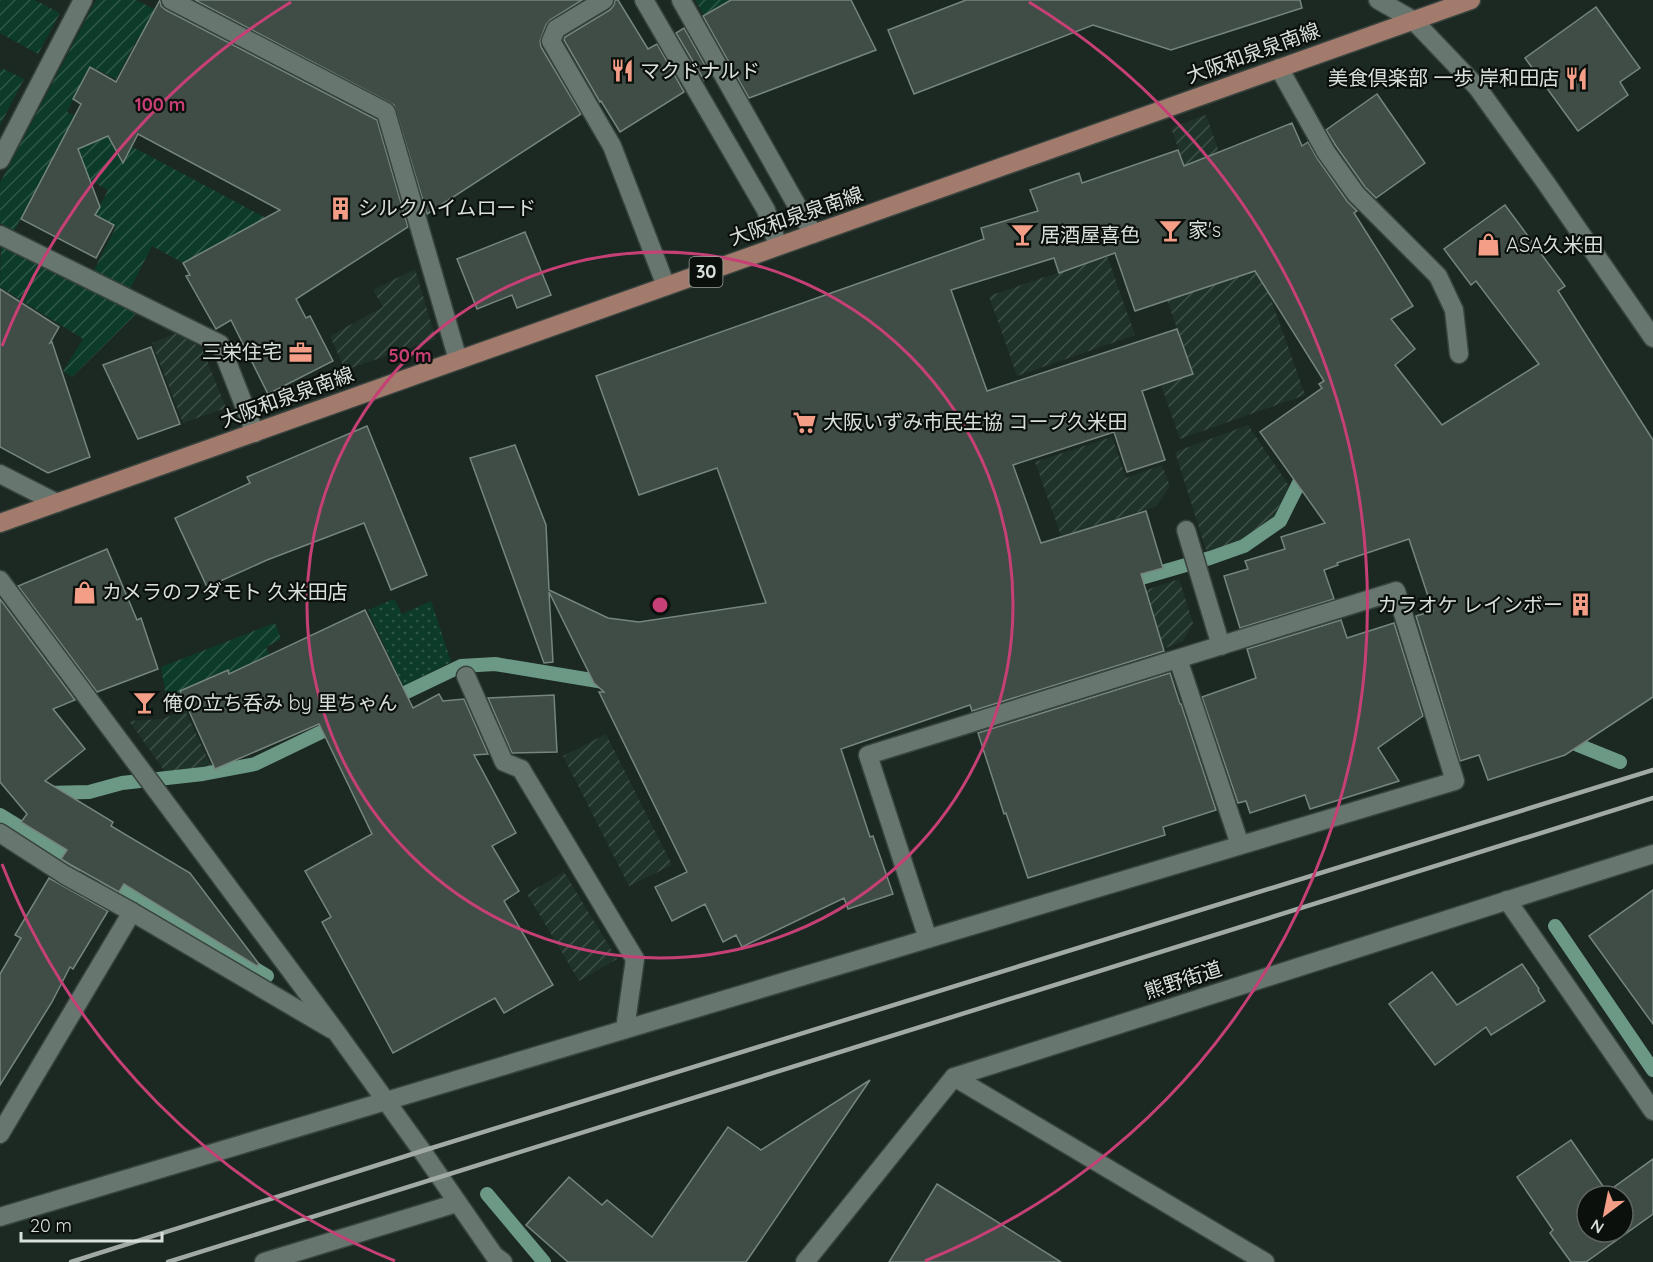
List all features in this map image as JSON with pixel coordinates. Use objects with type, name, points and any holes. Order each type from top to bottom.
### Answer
[{"type":"main road","name":"大阪和泉泉南線","points":[[0,523],[1471,0]]},
{"type":"street","points":[[0,160],[83,0]]},
{"type":"street","points":[[171,0],[386,112],[458,360]]},
{"type":"street","points":[[604,0],[556,29],[551,41],[612,146],[666,286]]},
{"type":"street","points":[[644,0],[766,210],[778,246]]},
{"type":"street","points":[[681,0],[813,234]]},
{"type":"street","points":[[1378,0],[1413,20],[1477,87],[1653,338]]},
{"type":"street","points":[[1279,68],[1326,152],[1356,194],[1438,276],[1454,310],[1459,354]]},
{"type":"street","points":[[0,235],[220,344],[255,433]]},
{"type":"street","points":[[0,474],[57,503]]},
{"type":"street","points":[[1186,530],[1221,646]]},
{"type":"street","points":[[0,580],[337,1033],[494,1255],[503,1262]]},
{"type":"street","points":[[0,1217],[625,1029],[928,939],[1455,781],[1396,591],[868,755],[928,939]]},
{"type":"street","points":[[1178,659],[1240,845]]},
{"type":"street","points":[[466,676],[504,762],[521,769],[636,959],[625,1029]]},
{"type":"street","points":[[0,833],[65,875],[337,1033]]},
{"type":"street","name":"熊野街道","points":[[954,1077],[1653,854]]},
{"type":"street","points":[[1507,900],[1653,1111]]},
{"type":"street","points":[[0,1134],[132,912]]},
{"type":"street","points":[[805,1262],[954,1077],[1265,1262]]},
{"type":"street","points":[[0,1098],[16,1108]]},
{"type":"street","points":[[264,1262],[457,1203]]},
{"type":"shaded area","points":[[1206,115],[1305,395],[1180,439],[1161,385],[1193,374],[1167,300],[1225,281],[1171,128]]},
{"type":"shaded area","points":[[1107,256],[1135,335],[1017,376],[989,296]]},
{"type":"shaded area","points":[[415,269],[436,339],[345,370],[330,336],[383,307],[373,290]]},
{"type":"shaded area","points":[[175,333],[202,348],[226,408],[183,423],[152,343]]},
{"type":"shaded area","points":[[1248,425],[1289,486],[1274,516],[1240,541],[1207,553],[1175,452]]},
{"type":"shaded area","points":[[1112,437],[1126,478],[1162,465],[1170,486],[1157,506],[1061,536],[1035,462]]},
{"type":"shaded area","points":[[1179,579],[1193,623],[1183,641],[1163,649],[1146,590]]},
{"type":"shaded area","points":[[185,710],[212,768],[166,773],[129,721],[162,719]]},
{"type":"shaded area","points":[[606,734],[672,865],[629,886],[563,756]]},
{"type":"shaded area","points":[[564,872],[617,959],[579,981],[527,894]]},
{"type":"green space","points":[[0,0],[35,0],[60,13],[38,54],[0,33]]},
{"type":"green space","points":[[96,0],[136,0],[249,58],[234,86],[139,36],[116,79],[90,66],[67,112],[266,218],[183,263],[152,246],[130,289],[94,270],[116,227],[95,215],[108,190],[52,160],[14,231],[0,223],[0,183]]},
{"type":"green space","points":[[695,0],[731,0],[704,16]]},
{"type":"green space","points":[[2,68],[24,79],[0,125],[0,72]]},
{"type":"green space","points":[[1,245],[136,314],[72,377],[63,371],[83,339],[0,287]]},
{"type":"green space","points":[[394,599],[402,614],[431,601],[451,662],[403,686],[368,610]]},
{"type":"green space","points":[[275,623],[281,639],[266,647],[272,661],[231,680],[227,670],[199,682],[184,700],[168,708],[161,667]]},
{"type":"building","points":[[160,0],[161,6],[166,10],[377,120],[408,227],[296,299],[306,318],[310,316],[333,361],[268,394],[231,320],[216,329],[186,276],[190,275],[183,263],[280,210],[138,134],[123,163],[108,136],[78,149],[100,207],[95,215],[114,225],[96,258],[21,219],[81,104],[73,99],[90,67],[116,82]]},
{"type":"building","points":[[195,0],[582,0],[550,20],[540,41],[541,47],[581,114],[427,214],[394,105]]},
{"type":"building","name":"マクドナルド","points":[[615,0],[618,0],[648,49],[657,44],[684,92],[620,132],[564,40],[565,37],[610,10]]},
{"type":"building","points":[[731,0],[851,0],[876,50],[749,98],[703,16]]},
{"type":"building","points":[[966,0],[1300,0],[1302,8],[1171,50],[1093,25],[914,94],[888,30]]},
{"type":"building","points":[[1596,7],[1640,68],[1620,82],[1628,95],[1578,131],[1525,58]]},
{"type":"building","points":[[684,28],[711,76],[704,80],[676,33]]},
{"type":"building","points":[[1377,94],[1425,163],[1376,198],[1365,187],[1326,130]]},
{"type":"building","points":[[1292,123],[1302,146],[1308,142],[1347,201],[1357,211],[1354,213],[1413,306],[1391,319],[1415,349],[1395,365],[1442,425],[1539,364],[1476,281],[1471,285],[1444,249],[1505,205],[1565,286],[1558,291],[1653,440],[1653,697],[1565,755],[1488,780],[1479,755],[1460,761],[1416,616],[1433,611],[1409,539],[1337,563],[1338,565],[1324,570],[1334,599],[1240,628],[1224,576],[1248,569],[1245,561],[1285,549],[1281,537],[1325,523],[1260,432],[1322,388],[1319,384],[1324,381],[1255,271],[1135,311],[1115,253],[1059,273],[1054,258],[951,290],[987,391],[1177,329],[1193,374],[1142,391],[1165,460],[1127,472],[1114,432],[1013,465],[1041,543],[1146,511],[1163,568],[1141,574],[1164,651],[972,711],[970,705],[841,749],[870,837],[873,836],[893,894],[848,909],[844,898],[742,947],[736,935],[723,942],[705,904],[672,921],[655,887],[687,872],[599,692],[604,692],[594,683],[549,592],[553,662],[544,663],[470,458],[515,445],[546,525],[549,590],[608,618],[639,622],[766,603],[717,468],[639,495],[596,376],[984,239],[981,228],[1038,211],[1030,190],[1079,173],[1082,183],[1178,150],[1184,166]]},
{"type":"building","points":[[525,232],[551,295],[517,308],[512,295],[477,309],[457,259]]},
{"type":"building","points":[[0,289],[59,327],[50,343],[52,342],[90,457],[48,473],[0,447]]},
{"type":"building","points":[[151,347],[180,424],[138,439],[103,365]]},
{"type":"building","points":[[367,426],[427,575],[391,590],[364,523],[267,560],[207,587],[175,518],[250,483],[247,477]]},
{"type":"building","points":[[107,549],[137,620],[141,618],[158,669],[97,692],[18,586]]},
{"type":"building","points":[[0,599],[75,700],[53,709],[85,749],[45,781],[113,822],[111,826],[190,873],[259,964],[257,966],[124,884],[119,892],[61,859],[67,850],[21,822],[27,814],[0,782]]},
{"type":"building","points":[[365,610],[413,708],[439,694],[443,701],[464,699],[488,754],[474,755],[516,833],[492,846],[519,891],[504,901],[553,985],[504,1013],[495,998],[393,1053],[322,922],[331,917],[305,871],[372,834],[319,724],[215,769],[180,691],[228,670],[229,674]]},
{"type":"building","points":[[1341,620],[1347,638],[1394,623],[1423,716],[1378,748],[1399,781],[1310,809],[1305,795],[1250,813],[1246,801],[1238,803],[1202,697],[1256,678],[1247,649]]},
{"type":"building","points":[[1170,673],[1216,810],[1163,827],[1165,835],[1028,878],[1006,813],[1004,814],[978,733]]},
{"type":"building","points":[[554,695],[557,752],[512,753],[488,698]]},
{"type":"building","points":[[49,878],[108,911],[73,969],[70,967],[52,1002],[0,1085],[0,974],[21,938],[15,935]]},
{"type":"building","points":[[1653,890],[1653,1024],[1589,936]]},
{"type":"building","points":[[1522,964],[1545,1001],[1491,1035],[1486,1027],[1435,1065],[1389,1004],[1432,972],[1457,1005]]},
{"type":"building","points":[[870,1080],[746,1262],[568,1262],[526,1225],[569,1177],[602,1205],[607,1200],[652,1237],[728,1127],[761,1150]]},
{"type":"building","points":[[1571,1140],[1601,1184],[1575,1184],[1575,1244],[1611,1244],[1586,1262],[1571,1262],[1550,1233],[1553,1230],[1517,1177]]},
{"type":"building","points":[[1653,1159],[1653,1214],[1635,1227],[1635,1184],[1618,1184]]},
{"type":"building","points":[[937,1184],[1061,1262],[889,1262]]},
{"type":"waterway","points":[[1124,583],[1244,546],[1280,521],[1299,483],[1312,474]]},
{"type":"waterway","points":[[390,700],[461,666],[495,664],[610,683]]},
{"type":"waterway","points":[[46,793],[89,792],[122,783],[203,774],[255,764],[340,723]]},
{"type":"waterway","points":[[1566,734],[1578,745],[1620,762]]},
{"type":"waterway","points":[[0,815],[80,864]]},
{"type":"waterway","points":[[107,880],[267,976]]},
{"type":"waterway","points":[[1555,926],[1653,1070]]},
{"type":"waterway","points":[[487,1194],[544,1262]]},
{"type":"railway","points":[[71,1262],[1653,770]]},
{"type":"railway","points":[[168,1262],[1653,798]]},
{"type":"place","name":"マクドナルド","points":[[622,71]]},
{"type":"place","name":"美食倶楽部 一歩 岸和田店","points":[[1577,78]]},
{"type":"place","name":"シルクハイムロード","points":[[340,208]]},
{"type":"place","name":"家's","points":[[1170,230]]},
{"type":"place","name":"居酒屋喜色","points":[[1022,235]]},
{"type":"place","name":"ASA久米田","points":[[1488,245]]},
{"type":"place","name":"三栄住宅","points":[[300,352]]},
{"type":"place","name":"大阪いずみ市民生協 コープ久米田","points":[[805,422]]},
{"type":"place","name":"カメラのフダモト 久米田店","points":[[84,592]]},
{"type":"place","name":"カラオケ レインボー","points":[[1581,605]]},
{"type":"place","name":"俺の立ち呑み by 里ちゃん","points":[[145,703]]}]
